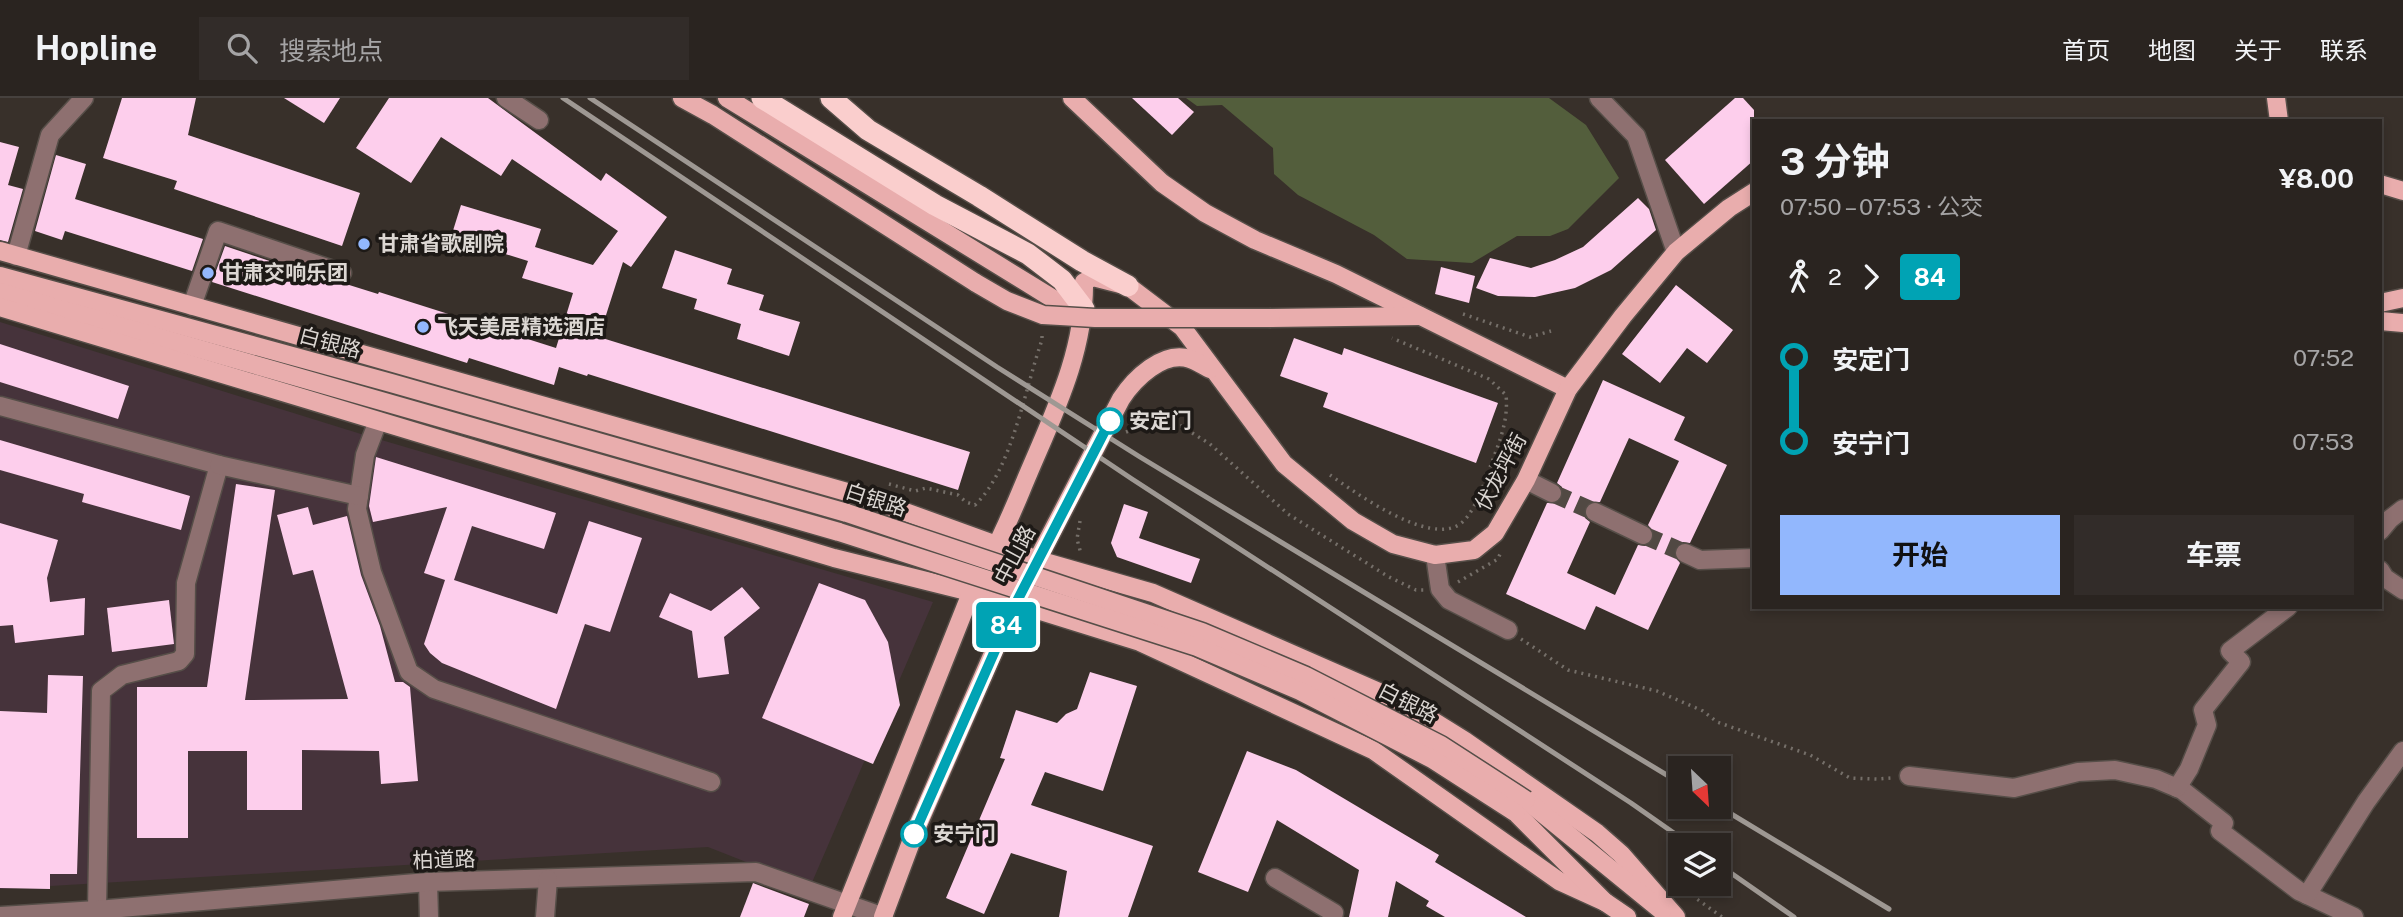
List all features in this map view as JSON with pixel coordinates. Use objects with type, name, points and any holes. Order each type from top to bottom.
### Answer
[{"type":"highway","points":[[762,98],[935,205],[1028,254],[1062,280],[1084,309]]},
{"type":"highway","points":[[831,98],[868,130],[1082,261],[1128,286]]},
{"type":"main road","points":[[682,98],[713,115],[976,283],[1007,301],[1044,315],[1095,318],[1423,316]]},
{"type":"main road","points":[[727,98],[1055,300],[1084,309]]},
{"type":"main road","points":[[1072,98],[1162,183],[1205,213],[1255,240],[1336,274],[1423,316],[1568,390]]},
{"type":"main road","points":[[2276,98],[2279,119]]},
{"type":"main road","points":[[2382,185],[2403,191]]},
{"type":"main road","name":"伏龙坪街","points":[[1128,286],[1182,327],[1284,464],[1353,521],[1393,544],[1435,555],[1474,550],[1494,533],[1526,480],[1568,390],[1623,316],[1676,252],[1729,208],[1752,193]]},
{"type":"main road","points":[[8,254],[861,496],[1038,560],[1153,593],[1404,703],[1465,741],[1597,833],[1622,854],[1676,917]]},
{"type":"main road","name":"白银路","points":[[0,276],[391,383],[847,513],[1202,632],[1306,676],[1463,758],[1521,806],[1671,917]]},
{"type":"main road","name":"中山路","points":[[846,911],[970,592],[997,545],[1063,393],[1084,309],[1084,282],[1093,277],[1128,286]]},
{"type":"main road","name":"白银路","points":[[0,292],[839,533],[1196,647],[1300,691],[1521,806],[1605,902],[1627,917]]},
{"type":"main road","points":[[2382,303],[2403,298]]},
{"type":"main road","points":[[0,307],[834,558],[1016,603],[1140,642],[1373,750],[1559,881],[1605,902]]},
{"type":"main road","points":[[2382,321],[2403,323]]},
{"type":"main road","name":"中山路","points":[[883,917],[914,834],[1016,603],[1121,399],[1132,382],[1148,369],[1167,360],[1188,358],[1213,371]]},
{"type":"street","points":[[8,254],[50,135],[84,98]]},
{"type":"street","points":[[506,98],[539,120]]},
{"type":"street","points":[[1599,98],[1636,136],[1676,252]]},
{"type":"street","points":[[192,306],[218,231],[342,273]]},
{"type":"street","points":[[0,406],[219,465],[359,496]]},
{"type":"street","points":[[378,422],[365,455],[357,509],[372,572],[409,673],[434,689],[711,782]]},
{"type":"street","points":[[97,910],[101,691],[122,675],[179,661],[184,654],[186,583],[219,465]]},
{"type":"street","points":[[1526,480],[1552,493]]},
{"type":"street","points":[[2382,529],[2403,509]]},
{"type":"street","points":[[1595,512],[1643,535]]},
{"type":"street","points":[[1685,553],[1700,560],[1752,558]]},
{"type":"street","points":[[1435,555],[1440,589],[1449,600],[1508,630]]},
{"type":"street","points":[[2382,573],[2403,590]]},
{"type":"street","points":[[2177,788],[2189,769],[2207,725],[2203,709],[2241,662],[2230,651],[2285,609]]},
{"type":"street","points":[[2307,895],[2366,802],[2403,751]]},
{"type":"street","points":[[1909,776],[2014,788],[2078,772],[2115,770],[2156,779],[2177,788],[2224,823],[2221,831],[2307,895],[2354,917]]},
{"type":"street","name":"柏道路","points":[[0,916],[428,882],[756,872],[846,911],[883,917]]},
{"type":"street","points":[[1275,878],[1334,913],[1334,917]]},
{"type":"street","points":[[545,917],[548,879]]},
{"type":"street","points":[[428,882],[429,917]]},
{"type":"path","points":[[877,481],[915,491],[926,488],[958,495],[975,505],[988,493],[1016,426],[1042,340],[1042,329]]},
{"type":"path","points":[[1321,470],[1366,499],[1418,526],[1439,530],[1460,524],[1476,503],[1506,421],[1506,395],[1489,379],[1392,338]]},
{"type":"path","points":[[1508,630],[1568,670],[1657,691],[1703,711],[1717,722],[1810,755],[1850,778],[1909,776]]},
{"type":"shaded area","points":[[0,322],[361,434],[933,602],[810,887],[708,847],[0,889]]},
{"type":"green space","points":[[1186,98],[1549,98],[1586,125],[1619,178],[1568,229],[1550,236],[1517,236],[1472,263],[1407,259],[1374,235],[1298,195],[1274,174],[1273,148],[1222,105],[1197,106]]},
{"type":"building","points":[[122,98],[196,98],[188,135],[360,193],[342,246],[174,189],[177,181],[103,158]]},
{"type":"building","points":[[284,98],[340,98],[324,123]]},
{"type":"building","points":[[389,98],[488,98],[601,181],[606,173],[667,217],[631,267],[623,262],[599,337],[970,452],[958,490],[588,374],[587,376],[559,367],[554,385],[469,358],[467,363],[212,282],[225,246],[338,284],[378,294],[379,292],[556,348],[573,293],[522,278],[528,261],[451,237],[461,205],[541,229],[535,247],[593,265],[618,231],[512,159],[501,176],[441,137],[411,183],[356,148]]},
{"type":"building","points":[[1132,98],[1178,98],[1194,112],[1172,135]]},
{"type":"building","points":[[1735,98],[1743,98],[1754,110],[1752,162],[1704,204],[1665,160]]},
{"type":"building","points":[[0,142],[19,147],[8,185],[23,189],[8,242],[0,240]]},
{"type":"building","points":[[56,155],[86,164],[75,199],[203,239],[192,271],[65,231],[62,240],[35,231]]},
{"type":"building","points":[[1638,198],[1649,209],[1656,230],[1611,270],[1575,288],[1535,297],[1498,296],[1476,288],[1490,258],[1531,268],[1555,260],[1583,247]]},
{"type":"building","points":[[675,250],[732,269],[727,284],[764,295],[759,310],[800,322],[789,356],[737,339],[741,324],[694,309],[697,299],[662,288]]},
{"type":"building","points":[[1441,267],[1475,276],[1469,303],[1435,294]]},
{"type":"building","points":[[1676,285],[1733,330],[1707,363],[1687,348],[1660,383],[1622,354]]},
{"type":"building","points":[[1294,338],[1342,355],[1344,348],[1498,403],[1476,463],[1323,407],[1328,393],[1280,376]]},
{"type":"building","points":[[0,344],[129,386],[118,419],[0,382]]},
{"type":"building","points":[[1603,380],[1685,417],[1674,440],[1727,465],[1690,543],[1683,542],[1675,548],[1674,555],[1680,563],[1648,630],[1596,606],[1585,630],[1506,594],[1547,503],[1558,503],[1562,497],[1562,487],[1557,483]],"holes":[[[1629,438],[1679,461],[1648,525],[1654,533],[1653,540],[1645,546],[1638,545],[1615,595],[1567,573],[1590,522],[1585,518],[1585,508],[1589,502],[1600,502]]]},
{"type":"building","points":[[0,440],[190,496],[181,530],[82,502],[84,494],[0,470]]},
{"type":"building","points":[[376,457],[556,513],[544,549],[472,526],[454,580],[557,614],[589,521],[642,538],[610,632],[585,624],[556,709],[442,663],[430,653],[424,644],[445,580],[424,573],[447,507],[373,522],[369,506]]},
{"type":"building","points":[[236,484],[275,490],[245,700],[348,699],[313,570],[293,575],[277,515],[308,507],[313,525],[347,516],[361,575],[380,626],[395,682],[403,682],[410,687],[418,781],[381,784],[379,751],[302,750],[302,810],[247,810],[247,751],[188,751],[188,838],[137,838],[137,687],[207,687]]},
{"type":"building","points":[[1124,504],[1148,512],[1139,538],[1200,559],[1191,583],[1117,557],[1111,543]]},
{"type":"building","points":[[0,523],[58,540],[47,578],[50,602],[85,598],[84,635],[15,643],[13,625],[0,626]]},
{"type":"building","points":[[819,583],[865,600],[888,642],[900,705],[873,764],[762,718]]},
{"type":"building","points":[[742,587],[760,608],[724,637],[729,674],[698,678],[692,631],[659,617],[670,593],[711,611]]},
{"type":"building","points":[[169,600],[174,644],[112,652],[107,608]]},
{"type":"building","points":[[1090,672],[1137,686],[1103,791],[1045,772],[1031,805],[1153,846],[1128,917],[1059,917],[1067,871],[1011,853],[984,914],[946,898],[1005,759],[1000,758],[1016,710],[1057,723],[1066,714],[1077,709]]},
{"type":"building","points":[[48,675],[83,676],[77,874],[50,874],[50,889],[0,888],[0,711],[47,713]]},
{"type":"building","points":[[1247,751],[1296,770],[1439,855],[1435,862],[1526,917],[1445,917],[1426,906],[1429,901],[1396,881],[1388,917],[1349,917],[1359,870],[1277,820],[1248,892],[1198,872]]},
{"type":"building","points":[[753,883],[809,904],[804,917],[740,917]]},
{"type":"tunnel","points":[[1552,493],[1595,512]]},
{"type":"tunnel","points":[[1643,535],[1685,553]]},
{"type":"railway","points":[[563,98],[1132,479],[1674,833]]},
{"type":"railway","points":[[590,98],[997,367],[1140,457],[1668,776]]},
{"type":"railway","points":[[1731,814],[1889,909]]},
{"type":"railway","points":[[1731,873],[1794,917]]},
{"type":"bus line","name":"84","points":[[914,834],[1016,603],[1110,421]]},
{"type":"place","name":"甘肃省歌剧院","points":[[364,244]]},
{"type":"place","name":"甘肃交响乐团","points":[[208,273]]},
{"type":"place","name":"飞天美居精选酒店","points":[[423,327]]},
{"type":"place","name":"安定门","points":[[1110,421]]},
{"type":"place","name":"安宁门","points":[[914,834]]}]
